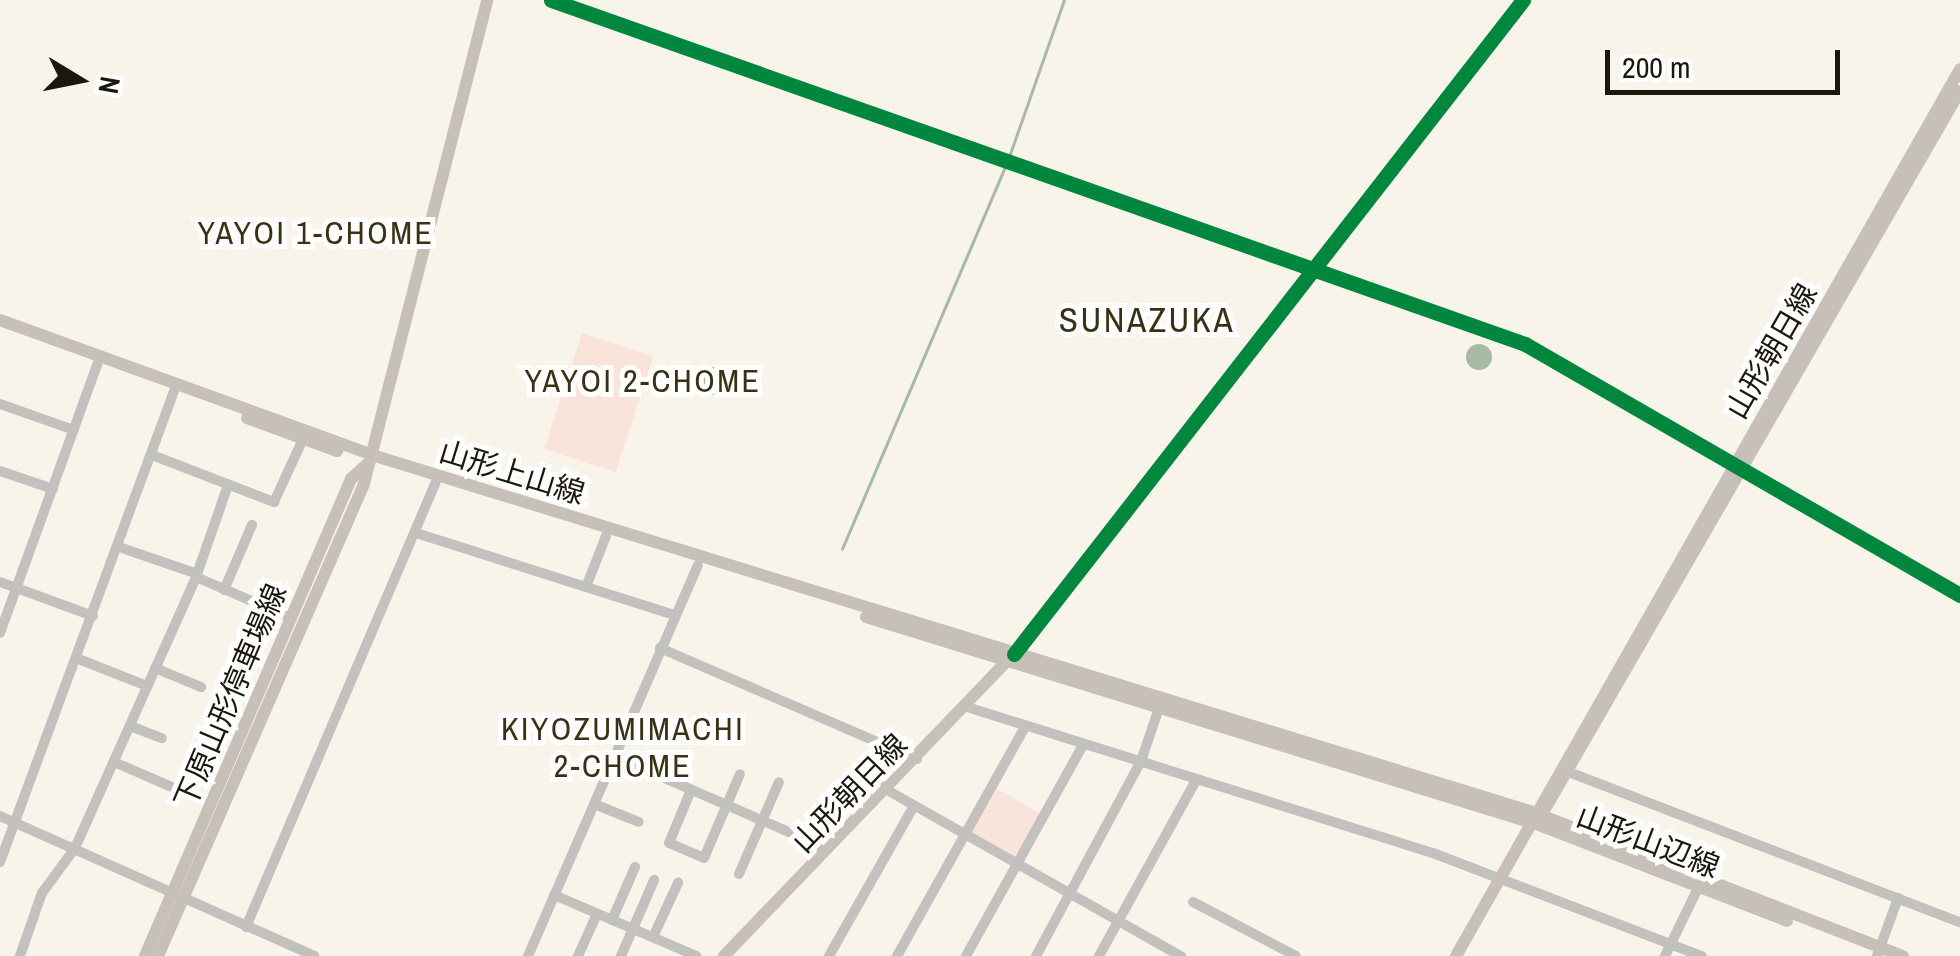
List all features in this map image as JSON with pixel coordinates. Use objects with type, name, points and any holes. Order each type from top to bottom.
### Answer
[{"type":"main road","name":"下原山形停車場線","points":[[146,956],[176,897],[370,458],[487,0]]},
{"type":"main road","name":"山形朝日線","points":[[1534,819],[1566,771],[1740,467],[1960,68]]},
{"type":"main road","name":"山形朝日線","points":[[1534,819],[1960,91]]},
{"type":"main road","name":"山形上山線","points":[[0,320],[435,483],[1010,658]]},
{"type":"main road","name":"山形上山線","points":[[0,328],[303,439],[1010,658]]},
{"type":"main road","name":"下原山形停車場線","points":[[158,956],[210,804],[350,479],[370,458]]},
{"type":"main road","name":"山形朝日線","points":[[728,952],[1010,658]]},
{"type":"main road","points":[[1010,658],[1534,819]]},
{"type":"main road","name":"山形山辺線","points":[[1464,956],[1534,819]]},
{"type":"main road","name":"山形山辺線","points":[[1534,819],[1698,888],[1879,953],[1903,956]]},
{"type":"main road","name":"山形山辺線","points":[[1534,819],[1879,953]]},
{"type":"main road","name":"山形山辺線","points":[[1456,956],[1502,879]]},
{"type":"street","points":[[551,0],[1526,344],[1960,595]]},
{"type":"street","points":[[1010,658],[1522,0]]},
{"type":"street","points":[[0,633],[98,363]]},
{"type":"street","points":[[0,862],[174,392]]},
{"type":"street","points":[[0,404],[74,430]]},
{"type":"street","points":[[152,455],[228,485],[280,499],[303,439]]},
{"type":"street","points":[[0,470],[53,490]]},
{"type":"street","points":[[246,928],[435,483]]},
{"type":"street","points":[[20,956],[42,892],[74,848],[130,726],[196,575],[228,485]]},
{"type":"street","points":[[224,590],[252,526]]},
{"type":"street","points":[[416,533],[674,615]]},
{"type":"street","points":[[586,587],[606,536]]},
{"type":"street","points":[[119,547],[196,575],[291,618]]},
{"type":"street","points":[[528,956],[698,565]]},
{"type":"street","points":[[0,582],[92,616]]},
{"type":"street","points":[[660,648],[917,759]]},
{"type":"street","points":[[76,658],[147,686]]},
{"type":"street","points":[[155,668],[201,687]]},
{"type":"street","points":[[1036,956],[1142,762],[1160,704]]},
{"type":"street","points":[[967,707],[1502,879],[1702,956]]},
{"type":"street","points":[[130,726],[162,738]]},
{"type":"street","points":[[897,956],[1025,727]]},
{"type":"street","points":[[966,956],[1084,745]]},
{"type":"street","points":[[614,756],[828,849]]},
{"type":"street","points":[[114,762],[210,804]]},
{"type":"street","points":[[1566,771],[1960,922]]},
{"type":"street","points":[[691,790],[669,842],[704,858],[740,774]]},
{"type":"street","points":[[1098,956],[1196,780]]},
{"type":"street","points":[[739,874],[779,782]]},
{"type":"street","points":[[887,790],[1182,956]]},
{"type":"street","points":[[594,804],[639,822]]},
{"type":"street","points":[[830,956],[914,806]]},
{"type":"street","points":[[0,816],[314,956]]},
{"type":"street","points":[[612,920],[635,867]]},
{"type":"street","points":[[621,956],[654,880]]},
{"type":"street","points":[[653,938],[678,883]]},
{"type":"street","points":[[1665,956],[1698,888]]},
{"type":"street","points":[[554,895],[696,956]]},
{"type":"street","points":[[1879,953],[1898,898]]},
{"type":"street","points":[[1193,902],[1296,956]]},
{"type":"street","points":[[578,956],[597,914]]},
{"type":"street","points":[[728,952],[746,956]]},
{"type":"shaded area","points":[[582,333],[653,356],[616,472],[544,449]]},
{"type":"shaded area","points":[[1479,344],[1488,348],[1492,357],[1488,366],[1479,370],[1470,366],[1466,357],[1470,348]]},
{"type":"shaded area","points":[[713,367],[723,371],[727,381],[723,391],[713,395],[703,391],[699,381],[703,371]]},
{"type":"shaded area","points":[[996,788],[1041,814],[1014,861],[969,835]]},
{"type":"waterway","points":[[1009,157],[1064,0]]},
{"type":"waterway","points":[[842,549],[1006,164]]},
{"type":"cycle path","points":[[551,0],[1525,344],[1960,595]]},
{"type":"cycle path","points":[[1014,654],[1523,0]]},
{"type":"district","name":"YAYOI 1-CHOME","points":[[316,233]]},
{"type":"district","name":"SUNAZUKA","points":[[1147,320]]},
{"type":"district","name":"YAYOI 2-CHOME","points":[[643,381]]},
{"type":"district","name":"KIYOZUMIMACHI 2-CHOME","points":[[623,748]]}]
